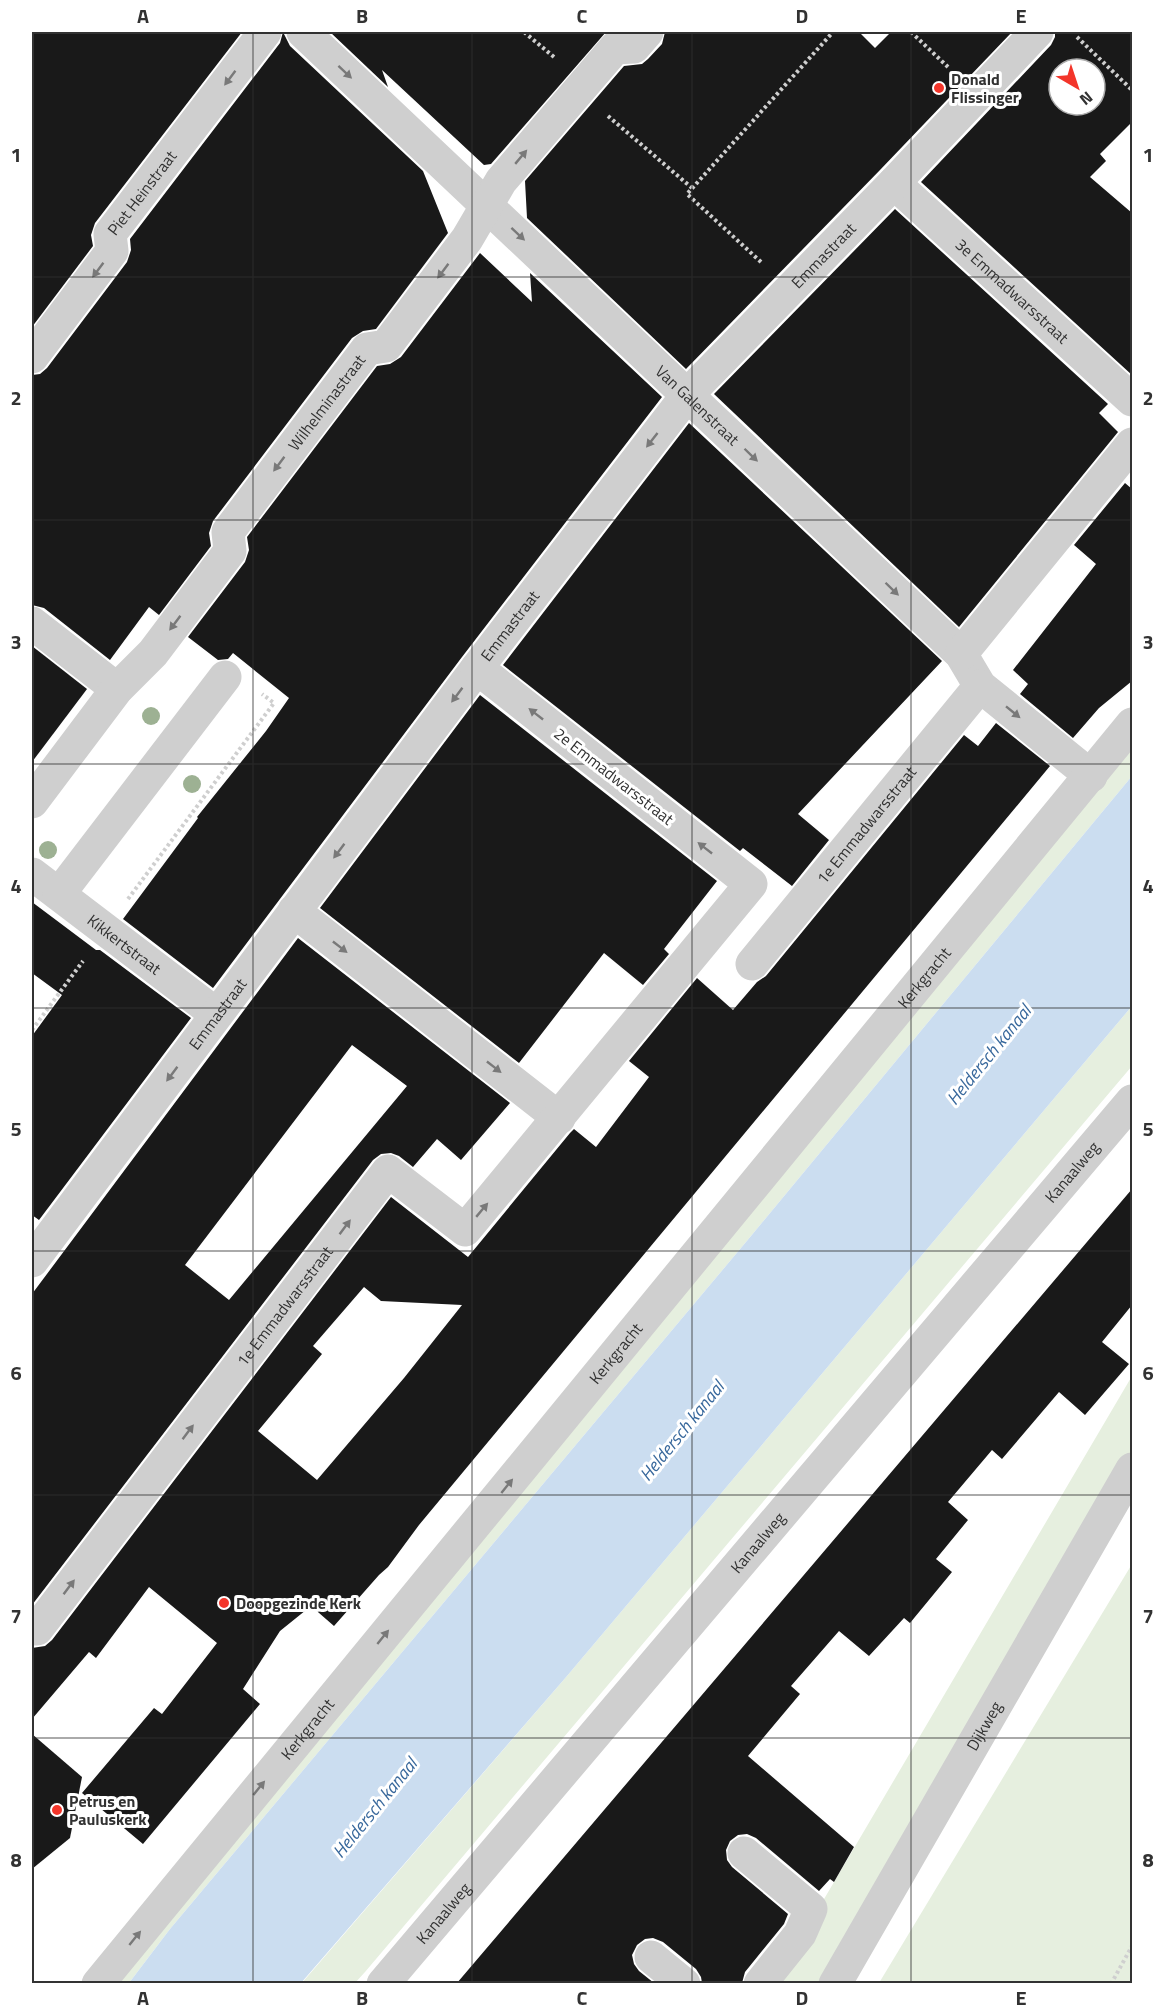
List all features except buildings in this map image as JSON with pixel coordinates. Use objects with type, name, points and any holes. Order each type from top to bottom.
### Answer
[{"type":"street","name":"Piet Heinstraat","points":[[32,357],[112,251],[110,234],[265,32]]},
{"type":"street","name":"Van Galenstraat","points":[[303,32],[688,394],[960,654],[980,686],[1091,776]]},
{"type":"street","name":"Wilhelminastraat","points":[[32,802],[117,689],[153,653],[230,551],[228,532],[360,359],[367,350],[386,346],[467,239],[501,181],[615,48],[634,47],[647,32]]},
{"type":"street","name":"Emmastraat","points":[[32,1261],[477,668],[688,394],[894,183],[1037,32]]},
{"type":"street","name":"3e Emmadwarsstraat","points":[[894,183],[1132,400]]},
{"type":"street","points":[[960,654],[1132,444]]},
{"type":"street","points":[[32,623],[117,689]]},
{"type":"street","name":"2e Emmadwarsstraat","points":[[477,668],[751,884]]},
{"type":"street","points":[[59,894],[225,677]]},
{"type":"street","name":"1e Emmadwarsstraat","points":[[752,964],[980,686]]},
{"type":"street","name":"Kerkgracht","points":[[98,1983],[1132,724]]},
{"type":"street","name":"Kikkertstraat","points":[[32,874],[216,1014]]},
{"type":"street","name":"1e Emmadwarsstraat","points":[[32,1629],[37,1629],[388,1171],[465,1230],[751,884]]},
{"type":"street","points":[[294,911],[559,1118]]},
{"type":"street","name":"Kanaalweg","points":[[383,1983],[1132,1101]]},
{"type":"street","name":"Dijkweg","points":[[835,1983],[1132,1469]]},
{"type":"street","points":[[744,1853],[811,1909],[800,1935],[760,1983]]},
{"type":"street","points":[[651,1957],[684,1983]]},
{"type":"path","points":[[790,289],[687,194],[833,32]]},
{"type":"path","points":[[911,32],[976,96]]},
{"type":"path","points":[[1071,32],[1132,90]]},
{"type":"path","points":[[578,91],[692,188]]},
{"type":"path","points":[[1111,1983],[1132,1946]]},
{"type":"green space","points":[[1132,749],[1132,776],[751,1236],[170,1929],[129,1983],[102,1984]]},
{"type":"green space","points":[[1132,1006],[1132,1066],[365,1972],[355,1983],[301,1984],[567,1676]]},
{"type":"green space","points":[[1132,1376],[1132,1455],[1051,1582],[818,1983],[774,1984]]},
{"type":"green space","points":[[1132,1564],[1132,1983],[879,1983]]},
{"type":"water","name":"Heldersch kanaal","points":[[1132,776],[1132,1006],[567,1676],[301,1983],[129,1983],[170,1929],[751,1236]]},
{"type":"place","name":"Donald Flissinger","points":[[939,88]]},
{"type":"place","name":"Doopgezinde Kerk","points":[[224,1603]]},
{"type":"place","name":"Petrus en Pauluskerk","points":[[57,1810]]}]
